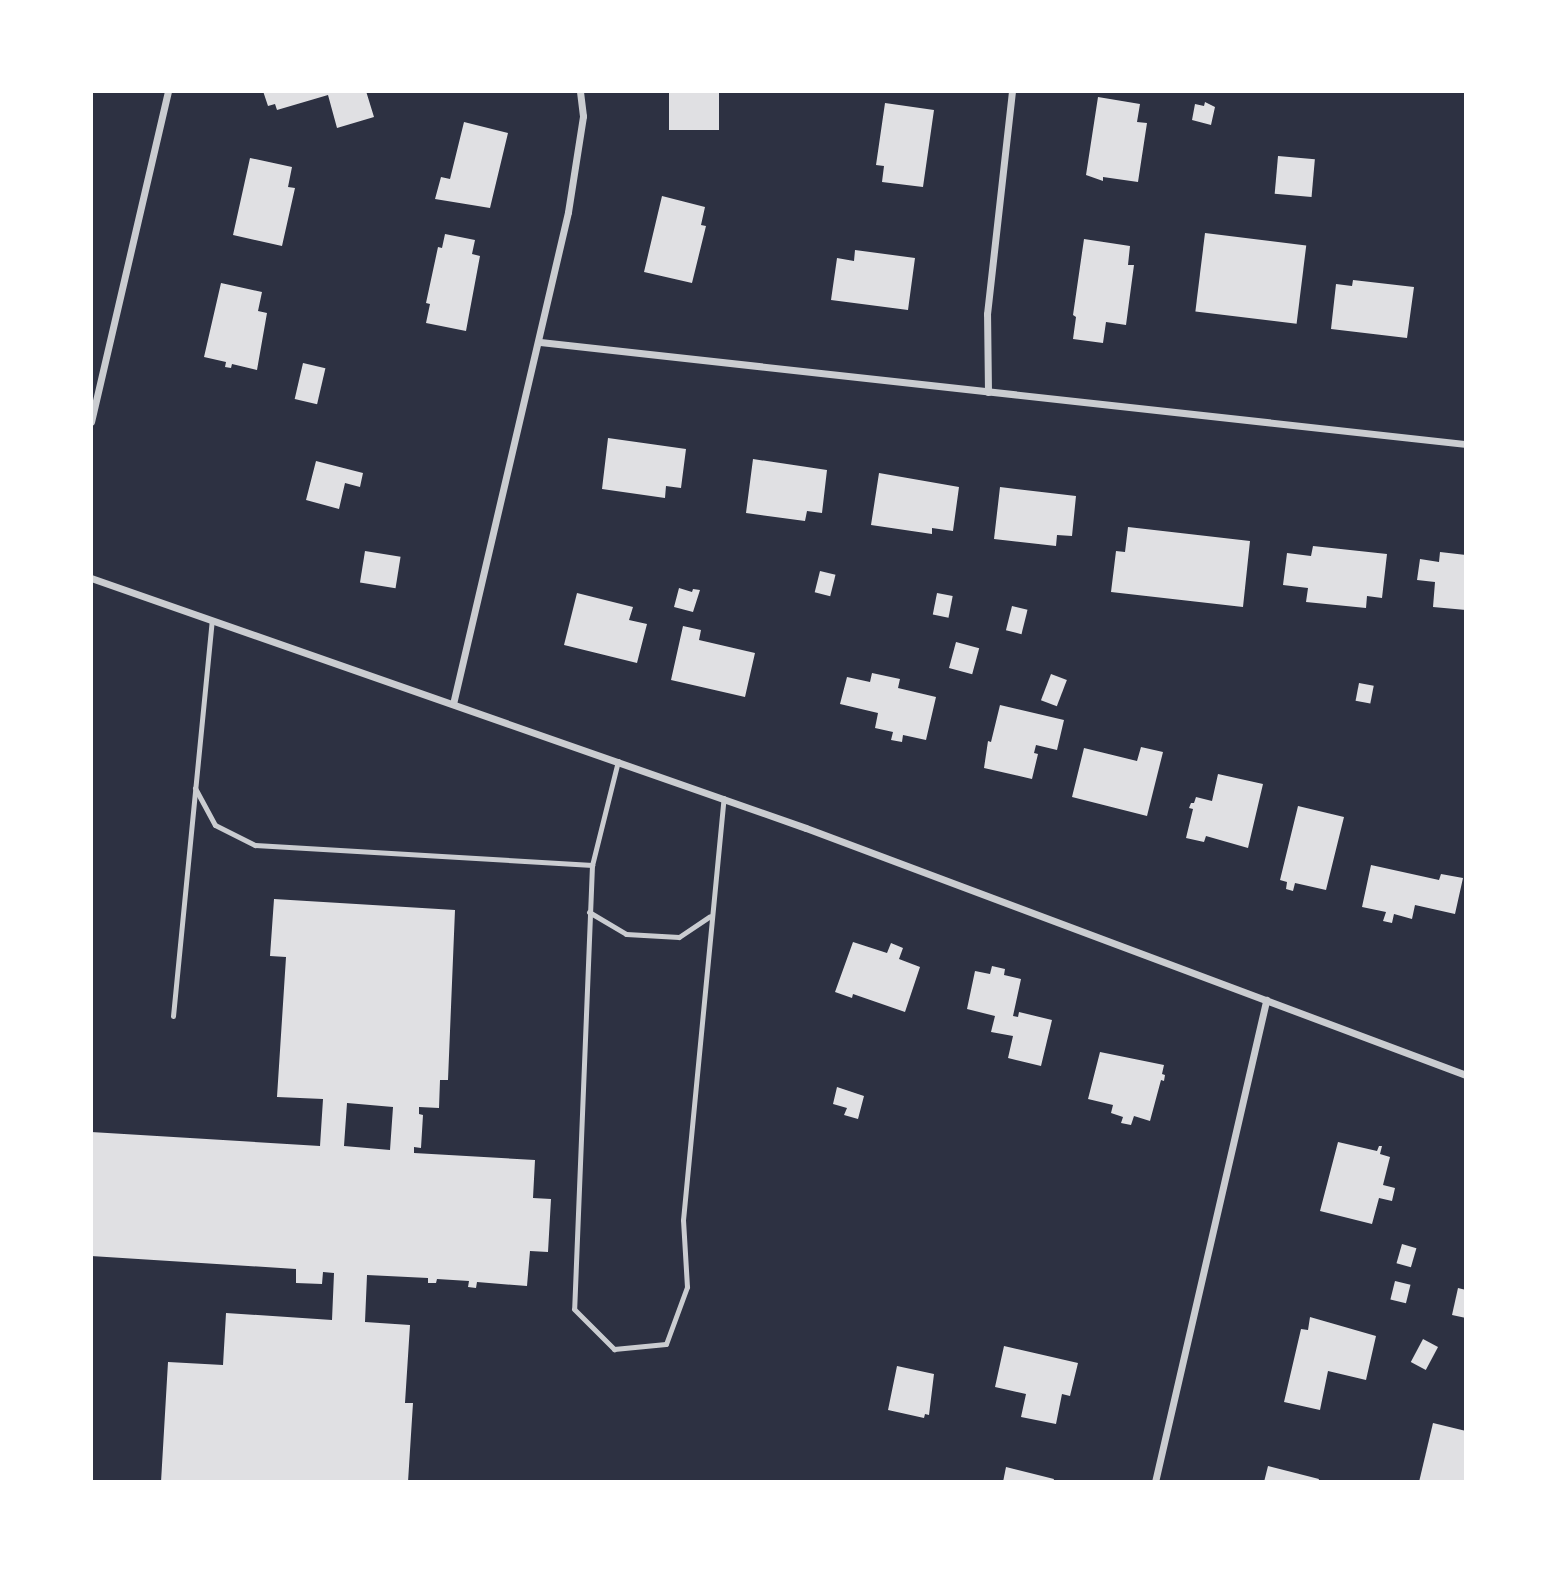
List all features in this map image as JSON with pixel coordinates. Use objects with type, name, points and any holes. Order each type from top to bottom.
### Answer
[{"type":"street","points":[[91,422],[168,91]]},
{"type":"street","points":[[453,704],[540,342],[568,212],[583,116],[580,91]]},
{"type":"street","points":[[988,392],[987,314],[1012,91]]},
{"type":"street","points":[[540,342],[1466,444]]},
{"type":"street","points":[[91,578],[724,799],[1466,1075]]},
{"type":"street","points":[[1155,1482],[1266,1000]]},
{"type":"lane","points":[[173,1016],[212,620]]},
{"type":"lane","points":[[618,761],[592,865],[574,1310],[614,1349],[666,1344],[687,1287],[683,1220],[710,916],[724,799]]},
{"type":"lane","points":[[195,788],[215,825],[255,845],[592,865]]},
{"type":"lane","points":[[589,912],[626,934],[678,937],[710,916]]},
{"type":"building","points":[[263,91],[366,91],[374,117],[337,128],[328,95],[277,110],[275,104],[268,106]]},
{"type":"building","points":[[669,91],[719,91],[719,130],[669,130]]},
{"type":"building","points":[[1098,97],[1140,104],[1137,122],[1147,123],[1138,182],[1103,177],[1103,181],[1086,175]]},
{"type":"building","points":[[1205,102],[1215,107],[1211,125],[1192,120],[1195,104],[1204,106]]},
{"type":"building","points":[[885,103],[934,110],[923,187],[882,182],[884,166],[876,165]]},
{"type":"building","points":[[464,122],[508,133],[490,208],[435,199],[441,177],[450,179]]},
{"type":"building","points":[[1278,156],[1315,159],[1312,197],[1275,194]]},
{"type":"building","points":[[250,158],[292,167],[288,187],[295,188],[282,246],[233,235]]},
{"type":"building","points":[[662,196],[705,207],[701,225],[706,226],[692,283],[644,272]]},
{"type":"building","points":[[1205,233],[1306,245],[1297,324],[1195,311]]},
{"type":"building","points":[[445,234],[475,240],[472,254],[480,256],[466,331],[426,323],[430,304],[426,303],[438,247],[442,248]]},
{"type":"building","points":[[1084,239],[1130,246],[1128,265],[1134,265],[1126,325],[1106,322],[1103,343],[1073,339],[1076,317],[1073,315]]},
{"type":"building","points":[[855,250],[915,258],[908,310],[831,300],[837,258],[854,261]]},
{"type":"building","points":[[1353,280],[1414,287],[1407,338],[1331,329],[1336,284],[1352,286]]},
{"type":"building","points":[[221,283],[262,292],[258,311],[267,313],[257,370],[232,364],[231,368],[225,367],[226,362],[204,357]]},
{"type":"building","points":[[303,363],[325,368],[317,404],[295,399]]},
{"type":"building","points":[[608,438],[686,449],[681,488],[666,486],[665,498],[602,489]]},
{"type":"building","points":[[753,459],[827,470],[822,513],[807,511],[805,521],[746,513]]},
{"type":"building","points":[[316,461],[363,473],[360,487],[345,483],[339,509],[306,500]]},
{"type":"building","points":[[879,473],[959,487],[953,531],[932,528],[932,534],[871,525]]},
{"type":"building","points":[[1000,487],[1076,496],[1072,536],[1057,535],[1056,546],[994,539]]},
{"type":"building","points":[[1128,527],[1250,541],[1243,607],[1111,592],[1116,551],[1125,552]]},
{"type":"building","points":[[1313,546],[1387,554],[1382,598],[1367,596],[1366,608],[1306,602],[1308,588],[1283,585],[1287,553],[1311,556]]},
{"type":"building","points":[[365,551],[401,557],[396,588],[360,583]]},
{"type":"building","points":[[1440,552],[1466,555],[1466,610],[1433,607],[1435,582],[1417,580],[1420,559],[1439,562]]},
{"type":"building","points":[[820,571],[836,575],[830,596],[815,592]]},
{"type":"building","points":[[679,588],[692,592],[693,589],[700,590],[693,612],[674,607]]},
{"type":"building","points":[[577,593],[633,607],[629,620],[647,624],[637,663],[564,645]]},
{"type":"building","points":[[937,593],[953,596],[949,618],[933,615]]},
{"type":"building","points":[[1012,606],[1028,610],[1021,634],[1006,630]]},
{"type":"building","points":[[683,626],[701,630],[699,640],[755,653],[745,697],[671,680]]},
{"type":"building","points":[[956,642],[979,648],[972,674],[949,668]]},
{"type":"building","points":[[872,673],[900,679],[898,688],[936,697],[926,740],[903,735],[902,742],[891,740],[893,732],[875,728],[878,713],[840,704],[847,677],[870,682]]},
{"type":"building","points":[[1051,674],[1067,680],[1057,706],[1041,700]]},
{"type":"building","points":[[1359,683],[1374,686],[1370,704],[1356,701]]},
{"type":"building","points":[[1000,705],[1064,720],[1057,750],[1036,745],[1034,753],[1038,754],[1032,779],[984,768],[988,741],[991,742]]},
{"type":"building","points":[[1141,747],[1163,752],[1147,816],[1072,797],[1084,748],[1137,761]]},
{"type":"building","points":[[1218,774],[1263,784],[1248,848],[1206,836],[1204,842],[1186,838],[1193,809],[1189,808],[1191,803],[1194,803],[1196,797],[1212,801]]},
{"type":"building","points":[[1298,806],[1344,817],[1326,890],[1295,883],[1293,891],[1286,889],[1287,882],[1280,880]]},
{"type":"building","points":[[1371,865],[1439,880],[1441,874],[1463,878],[1455,914],[1415,905],[1412,919],[1394,914],[1392,923],[1383,921],[1386,912],[1362,907]]},
{"type":"building","points":[[274,899],[455,910],[448,1080],[440,1080],[439,1108],[419,1107],[419,1114],[423,1115],[421,1148],[414,1147],[414,1153],[535,1160],[533,1198],[551,1199],[548,1252],[530,1251],[527,1286],[477,1282],[476,1288],[468,1287],[469,1281],[437,1279],[436,1283],[428,1283],[428,1278],[367,1275],[365,1322],[410,1325],[405,1403],[413,1403],[408,1482],[161,1482],[168,1362],[223,1365],[226,1313],[332,1320],[334,1273],[323,1272],[322,1284],[296,1283],[296,1269],[91,1256],[91,1132],[320,1146],[323,1099],[277,1097],[286,957],[270,956]],"holes":[[[347,1103],[393,1107],[390,1150],[344,1146]]]},
{"type":"building","points":[[853,942],[887,953],[891,943],[903,948],[899,959],[920,967],[905,1012],[853,994],[852,998],[835,992]]},
{"type":"building","points":[[992,966],[1005,969],[1004,975],[1021,979],[1013,1016],[1018,1017],[1019,1012],[1052,1020],[1041,1066],[1008,1058],[1013,1036],[991,1032],[995,1016],[967,1009],[975,971],[990,974]]},
{"type":"building","points":[[1100,1052],[1164,1065],[1164,1081],[1161,1080],[1150,1121],[1134,1116],[1131,1125],[1121,1123],[1123,1117],[1111,1113],[1113,1105],[1088,1099]]},
{"type":"building","points":[[837,1087],[864,1096],[858,1119],[844,1115],[847,1108],[833,1104]]},
{"type":"building","points":[[1338,1142],[1377,1151],[1379,1146],[1382,1146],[1380,1154],[1390,1157],[1383,1185],[1395,1188],[1392,1201],[1379,1198],[1372,1224],[1320,1211]]},
{"type":"building","points":[[1402,1244],[1416,1248],[1411,1267],[1396,1263]]},
{"type":"building","points":[[1395,1281],[1411,1285],[1406,1303],[1390,1299]]},
{"type":"building","points":[[1458,1288],[1466,1290],[1466,1318],[1452,1315]]},
{"type":"building","points":[[1310,1317],[1376,1336],[1366,1380],[1328,1371],[1320,1410],[1284,1402],[1301,1329],[1308,1330]]},
{"type":"building","points":[[1423,1339],[1438,1347],[1426,1370],[1411,1362]]},
{"type":"building","points":[[1004,1346],[1078,1363],[1070,1396],[1062,1394],[1056,1424],[1021,1417],[1026,1394],[995,1387]]},
{"type":"building","points":[[897,1366],[934,1374],[929,1415],[925,1414],[924,1418],[888,1410]]},
{"type":"building","points":[[1433,1423],[1466,1431],[1466,1482],[1419,1482]]},
{"type":"building","points":[[1268,1466],[1319,1479],[1318,1482],[1264,1482]]},
{"type":"building","points":[[1006,1467],[1054,1479],[1053,1482],[1003,1482]]}]
